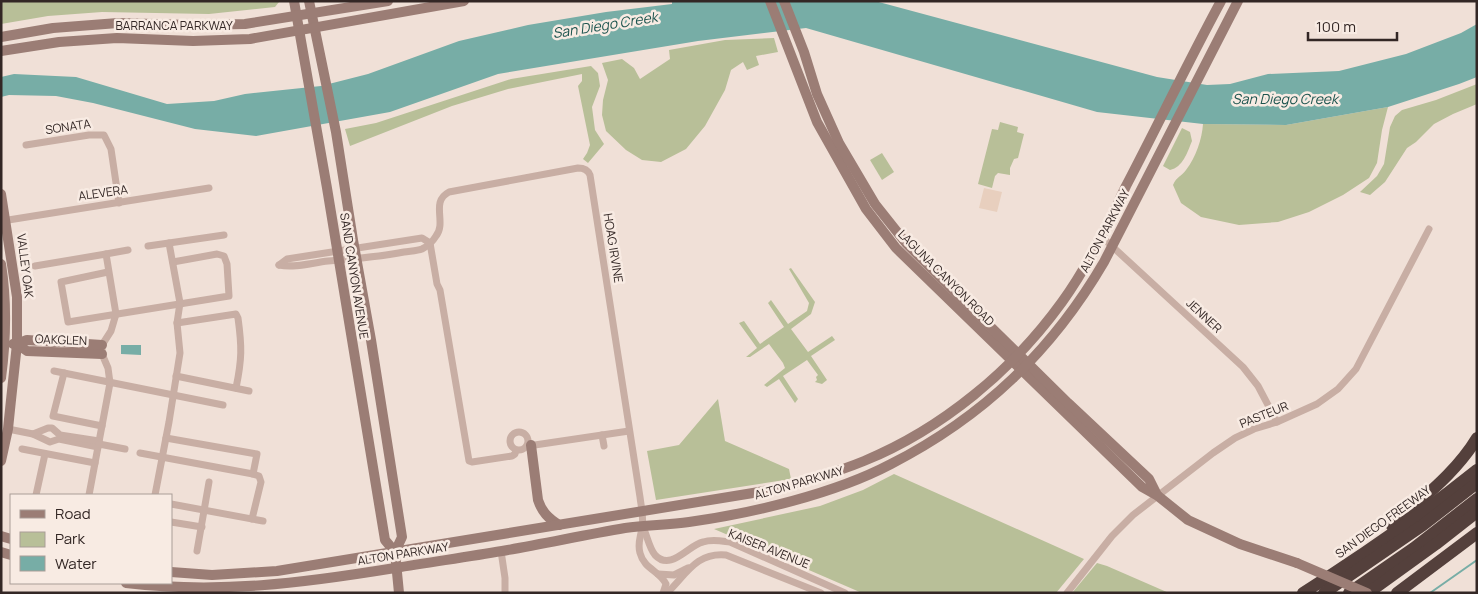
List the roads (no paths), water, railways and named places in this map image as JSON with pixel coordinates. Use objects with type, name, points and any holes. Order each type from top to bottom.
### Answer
[{"type":"highway","points":[[1355,560],[1444,478],[1476,440]]},
{"type":"highway","name":"SAN DIEGO FREEWAY","points":[[1303,593],[1355,560],[1477,470]]},
{"type":"highway","points":[[1324,593],[1423,525],[1477,483]]},
{"type":"highway","points":[[1349,593],[1414,548],[1477,499]]},
{"type":"highway","points":[[1367,593],[1429,550],[1477,512]]},
{"type":"highway","points":[[1397,593],[1477,534]]},
{"type":"main road","name":"SAND CANYON AVENUE","points":[[294,1],[318,134],[385,540],[395,552]]},
{"type":"main road","name":"SAND CANYON AVENUE","points":[[309,1],[336,132],[402,537],[395,552],[399,593]]},
{"type":"main road","name":"BARRANCA PARKWAY","points":[[1,37],[53,28],[118,23],[245,24],[388,1]]},
{"type":"main road","name":"BARRANCA PARKWAY","points":[[1,51],[59,42],[118,38],[193,41],[250,39],[464,1]]},
{"type":"main road","name":"LAGUNA CANYON ROAD","points":[[770,1],[817,122],[866,209],[896,248],[1149,479],[1158,496],[1188,520],[1240,544],[1297,563],[1367,593]]},
{"type":"main road","name":"LAGUNA CANYON ROAD","points":[[784,1],[799,38],[817,94],[839,143],[875,204],[906,243],[1014,357]]},
{"type":"main road","name":"ALTON PARKWAY","points":[[172,572],[212,575],[261,573],[784,487],[826,475],[866,460],[905,441],[944,417],[981,388],[1039,331],[1062,301],[1102,237],[1221,1]]},
{"type":"main road","name":"ALTON PARKWAY","points":[[136,584],[176,588],[246,589],[294,584],[501,551],[627,528],[691,522],[762,508],[847,484],[889,466],[940,437],[978,410],[1025,367],[1053,337],[1077,305],[1112,246],[1238,1]]},
{"type":"main road","name":"VALLEY OAK","points":[[1,194],[3,221],[17,297],[17,344],[8,428],[1,461]]},
{"type":"main road","name":"VALLEY OAK","points":[[1,264],[5,297],[1,378]]},
{"type":"main road","name":"OAKGLEN","points":[[3,343],[17,344],[27,351],[66,347],[102,350]]},
{"type":"main road","points":[[529,445],[541,508],[547,517],[559,525]]},
{"type":"street","name":"SONATA","points":[[26,145],[104,135],[111,149],[119,202]]},
{"type":"street","name":"HOAG IRVINE","points":[[430,243],[438,234],[440,226],[439,206],[444,194],[578,168],[588,172],[590,175],[643,526]]},
{"type":"street","name":"ALEVERA","points":[[3,221],[209,188]]},
{"type":"street","name":"PASTEUR","points":[[1067,593],[1133,514],[1226,444],[1254,429],[1277,422],[1318,404],[1346,382],[1356,369],[1429,229]]},
{"type":"street","points":[[148,246],[224,235]]},
{"type":"street","name":"JENNER","points":[[1102,237],[1243,367],[1258,386],[1277,422]]},
{"type":"street","points":[[338,256],[289,267],[279,265],[287,259],[355,254],[422,238],[430,243],[437,284],[440,290],[469,462],[512,456],[516,450]]},
{"type":"street","points":[[155,494],[180,354],[177,323],[180,303],[169,243]]},
{"type":"street","points":[[355,254],[376,257],[422,249],[430,243]]},
{"type":"street","points":[[35,266],[128,250]]},
{"type":"street","points":[[106,254],[116,314]]},
{"type":"street","name":"OAKGLEN","points":[[108,272],[63,280],[61,282],[68,322],[229,296],[227,264],[224,256],[217,254],[173,262]]},
{"type":"street","name":"OAKGLEN","points":[[89,494],[110,383],[108,368],[102,350],[111,331],[116,314]]},
{"type":"street","points":[[177,323],[236,314],[242,345],[242,361],[236,388]]},
{"type":"street","points":[[54,371],[223,405]]},
{"type":"street","points":[[64,373],[52,416],[102,426]]},
{"type":"street","points":[[176,376],[249,391]]},
{"type":"street","points":[[8,428],[33,434],[50,442],[59,437],[125,449]]},
{"type":"street","points":[[33,434],[52,428],[59,437]]},
{"type":"street","points":[[529,445],[526,434],[517,431],[512,434],[511,446],[516,450],[529,445],[629,430]]},
{"type":"street","points":[[602,435],[604,446]]},
{"type":"street","points":[[166,438],[257,454],[253,474]]},
{"type":"street","points":[[22,449],[94,463]]},
{"type":"street","points":[[140,453],[259,476],[261,482],[252,519]]},
{"type":"street","points":[[36,494],[45,454]]},
{"type":"street","points":[[197,550],[209,482]]},
{"type":"street","points":[[172,504],[263,521]]},
{"type":"street","points":[[172,522],[202,527]]},
{"type":"street","points":[[643,526],[638,543],[642,560],[648,568],[663,578],[666,584],[663,593]]},
{"type":"street","name":"KAISER AVENUE","points":[[643,526],[656,556],[662,559],[675,559],[698,544],[714,540],[730,542],[846,593]]},
{"type":"street","points":[[501,551],[505,593]]},
{"type":"street","name":"KAISER AVENUE","points":[[667,593],[704,557],[718,554],[726,555],[806,590],[822,593]]},
{"type":"street","name":"KAISER AVENUE","points":[[657,574],[674,575],[693,566]]},
{"type":"street","points":[[806,590],[812,578]]},
{"type":"water","name":"San Diego Creek","points":[[672,1],[875,1],[1157,77],[1207,85],[1230,84],[1268,74],[1339,71],[1406,54],[1461,33],[1477,24],[1477,77],[1388,107],[1286,125],[1203,124],[1097,112],[806,28],[698,41],[498,74],[390,112],[256,136],[195,129],[93,103],[56,96],[9,95],[1,97],[1,77],[14,74],[76,77],[167,104],[214,101],[245,94],[321,86],[368,74],[459,41],[528,25],[606,12],[672,4]]},
{"type":"water","points":[[121,345],[141,345],[141,355],[121,354]]},
{"type":"waterway","points":[[1430,593],[1477,560]]}]
